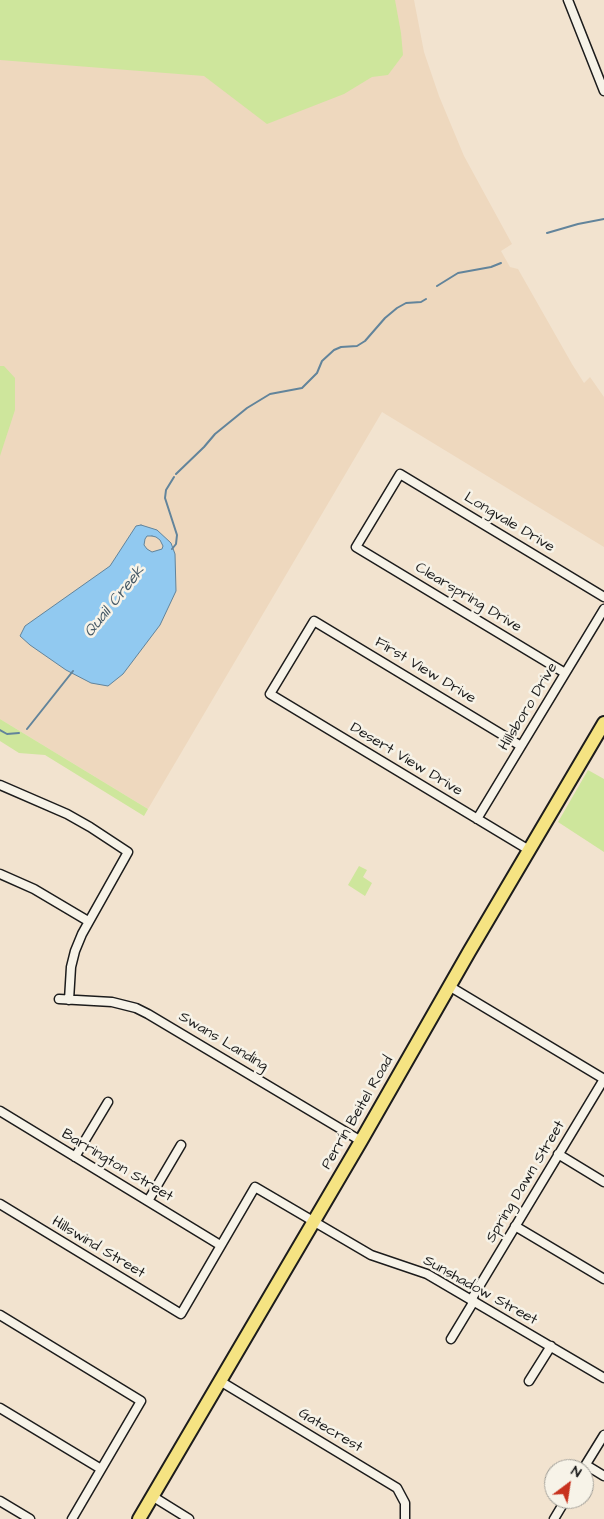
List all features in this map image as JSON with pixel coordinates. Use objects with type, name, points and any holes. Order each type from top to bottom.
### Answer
[{"type":"main road","name":"Perrin Beitel Road","points":[[139,1519],[604,723]]},
{"type":"street","points":[[568,0],[604,91]]},
{"type":"street","name":"Clearspring Drive","points":[[400,474],[356,547],[565,673]]},
{"type":"street","name":"Longvale Drive","points":[[400,474],[604,597]]},
{"type":"street","name":"Hillsboro Drive","points":[[477,819],[604,609]]},
{"type":"street","name":"Desert View Drive","points":[[314,620],[270,694],[529,850]]},
{"type":"street","name":"First View Drive","points":[[314,620],[522,746]]},
{"type":"street","points":[[0,786],[67,814],[128,852],[88,921],[75,951],[68,1000]]},
{"type":"street","points":[[0,874],[34,889],[88,921]]},
{"type":"street","points":[[449,986],[604,1079]]},
{"type":"street","name":"Swans Landing","points":[[59,999],[112,1002],[136,1008],[361,1141]]},
{"type":"street","name":"Spring Dawn Street","points":[[451,1339],[515,1226],[604,1079]]},
{"type":"street","points":[[75,1157],[108,1102]]},
{"type":"street","name":"Barrington Street","points":[[0,1111],[220,1245]]},
{"type":"street","points":[[148,1200],[181,1145]]},
{"type":"street","points":[[558,1154],[604,1182]]},
{"type":"street","name":"Sunshadow Street","points":[[220,1245],[254,1187],[371,1255],[427,1274],[604,1378]]},
{"type":"street","name":"Hillswind Street","points":[[0,1204],[181,1314],[220,1245]]},
{"type":"street","points":[[515,1226],[604,1280]]},
{"type":"street","points":[[0,1315],[141,1401],[72,1519]]},
{"type":"street","points":[[529,1381],[551,1346]]},
{"type":"street","name":"Gatecrest","points":[[220,1380],[397,1488],[405,1503],[404,1519]]},
{"type":"street","points":[[0,1408],[101,1469]]},
{"type":"street","points":[[590,1459],[604,1435]]},
{"type":"street","points":[[152,1496],[189,1519]]},
{"type":"street","points":[[0,1501],[30,1519]]},
{"type":"shaded area","points":[[0,0],[414,0],[424,52],[439,96],[464,156],[512,244],[501,251],[510,267],[518,269],[584,383],[590,377],[604,397],[604,547],[382,412],[148,809],[0,719]]},
{"type":"green space","points":[[0,0],[395,0],[403,55],[388,75],[372,77],[344,94],[267,124],[204,76],[0,60]]},
{"type":"green space","points":[[0,366],[4,366],[15,378],[15,410],[0,456]]},
{"type":"green space","points":[[0,719],[148,809],[144,816],[45,755],[19,753],[0,741]]},
{"type":"green space","points":[[588,770],[604,779],[604,852],[558,822]]},
{"type":"green space","points":[[359,866],[367,870],[363,877],[372,883],[365,896],[348,885]]},
{"type":"water","points":[[141,525],[157,530],[171,543],[175,554],[176,591],[160,625],[123,674],[108,686],[91,683],[66,670],[20,636],[25,626],[110,566],[136,526]],"holes":[[[147,536],[156,537],[163,546],[162,549],[152,552],[144,545],[145,539]]]},
{"type":"waterway","name":"Quail Creek","points":[[547,233],[604,219]]},
{"type":"waterway","name":"Quail Creek","points":[[437,286],[458,273],[491,267],[501,263]]},
{"type":"waterway","name":"Quail Creek","points":[[176,474],[215,434],[247,408],[270,394],[302,388],[317,373],[322,361],[334,350],[341,347],[357,346],[365,341],[385,318],[397,308],[406,303],[421,302],[426,299]]},
{"type":"waterway","name":"Quail Creek","points":[[172,549],[176,544],[177,535],[165,498],[166,490],[174,477]]},
{"type":"waterway","name":"Quail Creek","points":[[27,729],[73,671]]},
{"type":"waterway","name":"Quail Creek","points":[[0,730],[7,734],[19,733]]}]
